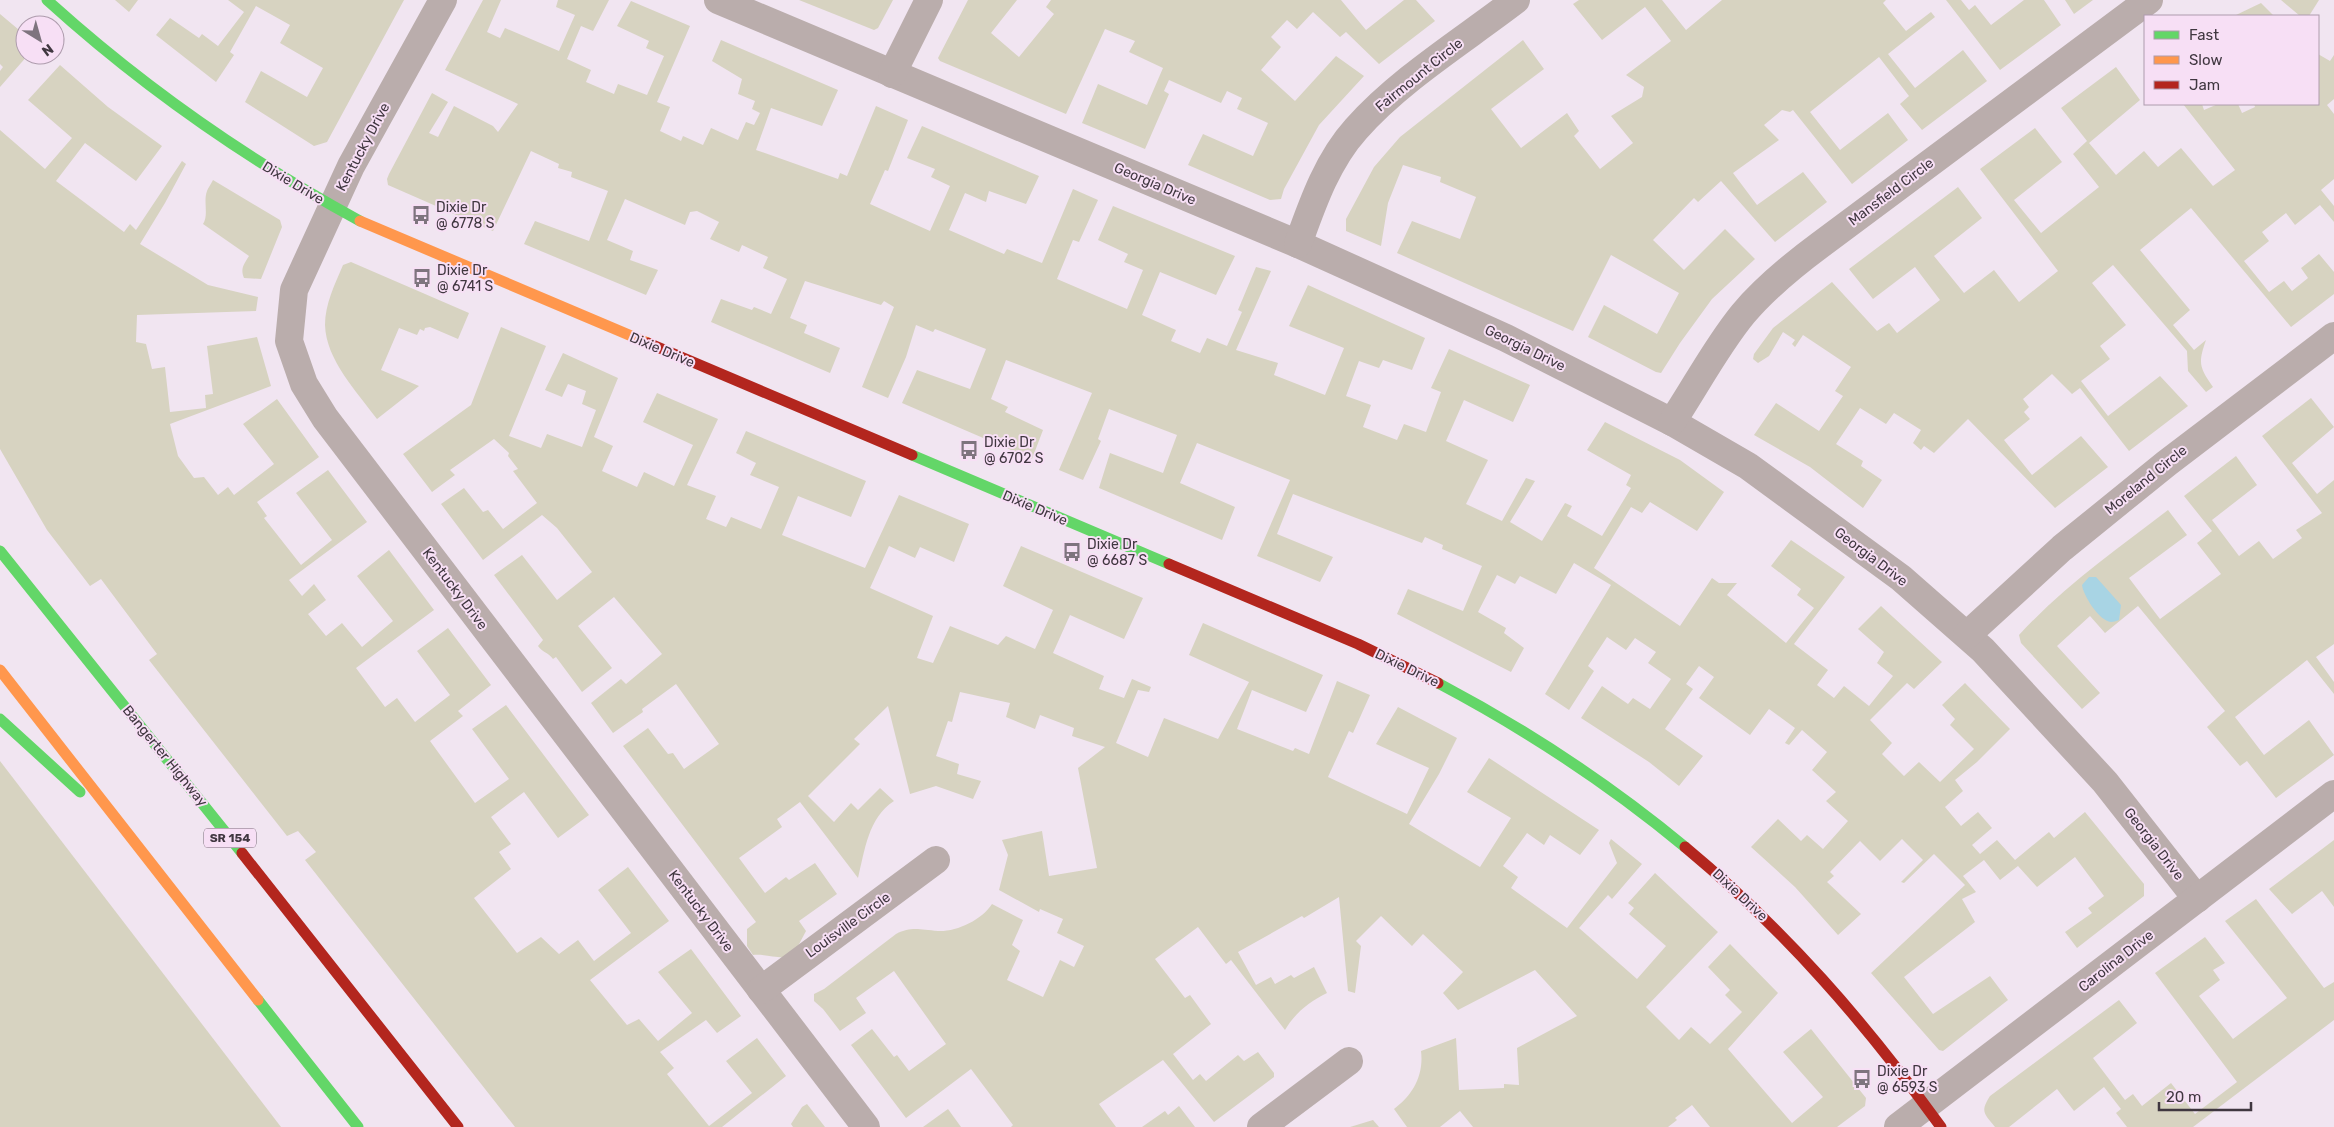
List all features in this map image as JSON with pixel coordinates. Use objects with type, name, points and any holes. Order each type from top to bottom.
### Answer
[{"type":"main road","name":"Dixie Drive","points":[[47,0],[114,60],[162,98],[242,152],[362,222],[509,286],[1358,644],[1453,690],[1508,720],[1631,803],[1758,910],[1829,985],[1934,1117]]},
{"type":"main road","name":"Bangerter Highway","points":[[0,551],[258,872],[458,1127]]},
{"type":"main road","points":[[0,670],[358,1127]]},
{"type":"main road","points":[[0,719],[59,774],[118,822]]},
{"type":"street","name":"Kentucky Drive","points":[[443,0],[351,166],[294,290],[289,341],[304,384],[324,418],[866,1127]]},
{"type":"street","name":"Georgia Drive","points":[[718,0],[1298,244],[1506,338],[1672,422],[1748,466],[1901,578],[1967,635],[2085,760],[2197,899]]},
{"type":"street","points":[[892,74],[930,0]]},
{"type":"street","name":"Fairmount Circle","points":[[1298,244],[1326,174],[1355,130],[1388,96],[1516,0]]},
{"type":"street","name":"Mansfield Circle","points":[[1672,422],[1707,363],[1744,313],[1783,275],[1815,248],[2149,0]]},
{"type":"street","name":"Moreland Circle","points":[[1967,635],[2062,548],[2167,462],[2334,336]]},
{"type":"street","name":"Carolina Drive","points":[[1898,1127],[1934,1117],[2197,899],[2334,794]]},
{"type":"street","name":"Louisville Circle","points":[[761,990],[936,860]]},
{"type":"street","points":[[1261,1127],[1349,1061]]},
{"type":"shaded area","points":[[115,0],[138,0],[129,12]]},
{"type":"shaded area","points":[[228,0],[404,0],[327,142],[314,146],[245,102],[261,71],[307,97],[323,68],[280,43],[290,25],[256,6],[230,52],[234,55],[216,82],[156,35],[170,18],[199,38],[202,34],[218,46],[244,12]]},
{"type":"shaded area","points":[[483,0],[501,0],[487,32],[500,38],[505,28],[559,51],[575,15],[556,7],[558,0],[609,0],[593,31],[581,26],[567,59],[591,70],[586,82],[614,94],[618,84],[647,95],[664,56],[646,48],[649,41],[617,26],[631,1],[690,26],[657,102],[670,107],[660,131],[681,141],[683,136],[703,145],[711,128],[738,140],[746,122],[754,125],[760,113],[752,109],[755,101],[738,94],[742,79],[712,61],[721,40],[838,90],[822,126],[771,108],[756,150],[838,179],[840,173],[847,176],[876,106],[908,120],[888,171],[885,170],[870,204],[930,231],[950,186],[931,177],[935,169],[907,158],[922,126],[1039,176],[1026,204],[989,191],[986,202],[965,193],[949,230],[1004,254],[1007,249],[1042,263],[1073,189],[1098,200],[1079,242],[1073,240],[1057,279],[1127,309],[1143,270],[1124,262],[1128,254],[1098,240],[1113,206],[1235,256],[1216,295],[1160,272],[1142,315],[1176,330],[1171,341],[1200,353],[1207,338],[1227,346],[1242,312],[1238,310],[1256,267],[1271,271],[1236,350],[1278,363],[1274,375],[1325,395],[1344,348],[1289,326],[1308,285],[1425,338],[1412,370],[1383,360],[1379,368],[1359,361],[1346,396],[1371,405],[1363,427],[1397,440],[1404,424],[1426,432],[1441,392],[1431,388],[1449,349],[1530,385],[1513,422],[1464,400],[1446,441],[1488,460],[1466,504],[1502,521],[1526,478],[1535,481],[1510,522],[1542,541],[1565,503],[1572,506],[1567,516],[1602,536],[1631,488],[1626,485],[1631,475],[1587,450],[1605,422],[1680,460],[1724,492],[1697,531],[1650,502],[1642,513],[1631,507],[1594,568],[1680,626],[1712,578],[1719,583],[1737,583],[1727,595],[1786,643],[1814,608],[1797,595],[1801,589],[1771,566],[1791,540],[1845,577],[1794,644],[1828,670],[1817,685],[1834,698],[1844,686],[1869,706],[1893,676],[1877,663],[1884,652],[1858,629],[1881,606],[1942,662],[1914,689],[1907,683],[1870,720],[1892,743],[1882,754],[1904,776],[1919,762],[1940,782],[1974,749],[1950,725],[1955,719],[1942,705],[1965,683],[2010,729],[1977,762],[1955,780],[1963,791],[1945,807],[1961,826],[1978,812],[1992,828],[1972,845],[1980,854],[1997,840],[2015,860],[2049,832],[2054,838],[2085,812],[2144,884],[2144,896],[2077,948],[2065,932],[2092,913],[2088,908],[2104,896],[2075,857],[2037,887],[2018,866],[2000,880],[1984,860],[1963,876],[1976,892],[1962,899],[1975,922],[1904,977],[1933,1014],[1990,976],[2008,1000],[1943,1051],[1939,1050],[1871,973],[1965,885],[1934,854],[1904,883],[1901,882],[1923,860],[1902,839],[1880,861],[1860,841],[1830,872],[1834,876],[1827,882],[1861,914],[1838,935],[1795,887],[1751,847],[1778,819],[1801,841],[1807,835],[1823,849],[1848,821],[1826,801],[1836,792],[1812,770],[1827,752],[1802,730],[1789,745],[1785,743],[1795,728],[1769,709],[1750,735],[1699,698],[1714,677],[1699,666],[1686,684],[1693,689],[1665,729],[1703,756],[1679,786],[1649,762],[1581,718],[1602,686],[1628,704],[1633,698],[1650,709],[1671,679],[1648,663],[1656,652],[1635,638],[1626,650],[1607,637],[1588,666],[1594,671],[1569,710],[1545,694],[1611,585],[1574,563],[1556,594],[1520,576],[1515,584],[1497,575],[1478,612],[1506,628],[1504,633],[1524,648],[1511,672],[1397,614],[1408,589],[1463,611],[1482,566],[1442,549],[1443,545],[1425,537],[1422,543],[1293,494],[1277,534],[1333,557],[1320,582],[1257,556],[1290,480],[1197,443],[1180,483],[1235,507],[1222,540],[1099,488],[1110,453],[1163,473],[1177,435],[1109,409],[1098,439],[1101,441],[1083,480],[1059,470],[1092,393],[1006,360],[991,399],[1008,407],[1005,412],[1043,430],[1032,459],[902,403],[917,370],[970,389],[986,349],[935,329],[933,332],[916,325],[906,357],[888,398],[862,387],[894,307],[884,301],[881,305],[805,281],[790,318],[807,325],[804,333],[840,348],[830,373],[711,322],[721,299],[752,310],[754,307],[771,314],[787,279],[763,268],[768,257],[742,245],[739,252],[710,239],[719,222],[697,211],[690,212],[685,225],[625,199],[607,240],[633,251],[630,260],[658,270],[646,295],[524,244],[535,221],[589,241],[608,191],[571,177],[572,172],[558,168],[559,164],[531,151],[493,231],[388,185],[387,179],[389,174],[432,93],[448,102],[429,133],[438,137],[454,106],[493,126],[498,132],[518,104],[445,70]]},
{"type":"shaded area","points":[[799,0],[893,0],[878,28],[874,30]]},
{"type":"shaded area","points":[[968,0],[1017,0],[991,33],[1019,57],[1054,14],[1046,7],[1051,0],[1341,0],[1366,30],[1404,0],[1416,0],[1435,21],[1379,64],[1346,32],[1340,37],[1313,12],[1297,29],[1287,20],[1271,37],[1281,47],[1261,70],[1295,101],[1336,56],[1364,76],[1319,125],[1284,189],[1281,199],[1270,200],[1188,165],[1203,134],[1253,156],[1268,123],[1237,109],[1242,98],[1227,91],[1221,103],[1169,80],[1164,91],[1169,94],[1145,149],[1082,123],[1098,84],[1147,105],[1163,68],[1129,52],[1135,41],[1105,29],[1066,114],[940,61],[938,58]]},
{"type":"shaded area","points":[[1579,0],[1662,0],[1686,30],[1722,0],[1886,0],[1883,3],[1906,31],[1931,12],[1935,17],[1888,54],[1915,88],[1963,50],[1987,81],[1922,130],[1900,104],[1909,96],[1879,57],[1810,112],[1840,150],[1888,113],[1908,140],[1852,184],[1793,110],[1790,112],[1782,110],[1764,125],[1779,140],[1733,173],[1757,205],[1803,172],[1827,202],[1775,242],[1721,181],[1698,202],[1694,198],[1653,240],[1684,270],[1725,229],[1755,259],[1712,299],[1661,373],[1588,337],[1604,305],[1657,334],[1679,293],[1611,255],[1573,331],[1397,253],[1412,221],[1460,239],[1476,197],[1440,182],[1441,177],[1403,165],[1388,203],[1381,246],[1346,231],[1346,219],[1374,167],[1400,137],[1523,40],[1544,69],[1491,109],[1521,148],[1567,113],[1579,131],[1574,136],[1600,169],[1633,143],[1611,116],[1642,97],[1644,87],[1626,75],[1671,41],[1645,7],[1602,40],[1573,4]]},
{"type":"shaded area","points":[[1946,0],[1961,0],[1969,10],[1975,5],[1991,25],[2024,0],[2044,0],[2061,25],[2000,70]]},
{"type":"shaded area","points":[[2065,0],[2093,0],[2074,14]]},
{"type":"shaded area","points":[[2281,0],[2319,0],[2310,15],[2299,15]]},
{"type":"shaded area","points":[[2261,3],[2273,15],[2236,15]]},
{"type":"shaded area","points":[[0,14],[15,27],[15,65],[19,65],[0,87],[0,71],[3,67],[0,64]]},
{"type":"shaded area","points":[[2319,55],[2330,61],[2334,55],[2334,99],[2327,105],[2334,114],[2334,179],[2321,190],[2334,206],[2334,222],[2320,205],[2295,225],[2286,213],[2262,232],[2269,241],[2244,261],[2269,292],[2284,281],[2292,291],[2308,278],[2301,268],[2319,254],[2334,272],[2334,294],[2291,327],[2191,208],[2140,250],[2190,310],[2173,325],[2194,350],[2206,340],[2201,365],[2213,387],[2206,392],[2188,371],[2187,351],[2113,265],[2092,283],[2126,325],[2100,346],[2110,359],[2081,381],[2108,416],[2160,376],[2188,406],[2129,451],[2080,388],[2072,394],[2052,374],[2023,399],[2029,407],[2024,412],[2030,419],[2004,440],[2032,475],[2081,436],[2108,467],[2055,508],[1968,419],[1934,453],[1924,446],[1921,450],[1913,443],[1921,430],[1894,413],[1886,424],[1860,408],[1836,444],[1863,461],[1861,466],[1882,480],[1863,508],[1810,467],[1754,435],[1776,403],[1819,431],[1843,396],[1835,391],[1851,367],[1803,335],[1795,347],[1792,344],[1795,340],[1783,332],[1769,356],[1758,363],[1753,359],[1754,354],[1773,328],[1832,282],[1877,331],[1889,323],[1897,333],[1940,300],[1915,267],[1873,299],[1849,269],[1958,187],[1982,218],[1934,256],[1964,293],[1994,270],[2019,302],[2058,271],[1980,169],[2035,128],[2062,162],[2014,200],[2041,233],[2099,187],[2073,154],[2087,141],[2061,108],[2116,67],[2140,100],[2089,143],[2116,175],[2144,151],[2158,167],[2181,148],[2213,186],[2235,170],[2184,105],[2202,105],[2204,110],[2216,105],[2238,105],[2242,113],[2255,107],[2254,105],[2319,105]]},
{"type":"shaded area","points":[[60,65],[108,107],[162,146],[136,181],[85,143],[56,181],[124,232],[130,224],[136,230],[182,161],[186,164],[140,244],[208,285],[258,297],[256,311],[137,315],[136,342],[146,344],[152,369],[165,367],[170,412],[206,408],[205,395],[213,394],[207,346],[257,337],[271,386],[170,424],[178,456],[194,478],[204,477],[218,495],[228,487],[234,495],[274,464],[243,424],[277,399],[319,457],[257,502],[267,516],[264,518],[301,565],[332,540],[296,493],[328,470],[367,522],[289,580],[302,596],[314,584],[326,600],[308,614],[326,636],[342,623],[362,647],[393,621],[357,576],[389,550],[434,610],[356,668],[385,707],[397,698],[415,722],[450,695],[417,651],[448,628],[491,685],[458,711],[463,716],[430,741],[475,803],[509,779],[472,729],[506,705],[589,815],[558,838],[524,792],[491,817],[511,844],[499,852],[511,869],[474,898],[517,953],[541,937],[559,954],[578,940],[594,961],[631,933],[598,890],[628,867],[669,921],[590,980],[627,1025],[639,1019],[658,1041],[692,1013],[658,972],[691,949],[741,1016],[717,1033],[706,1020],[660,1052],[674,1068],[667,1074],[709,1126],[752,1093],[726,1061],[757,1038],[786,1076],[722,1127],[515,1127],[305,860],[316,852],[298,831],[287,836],[149,660],[157,654],[101,579],[90,586],[47,530],[0,449],[0,130],[45,169],[72,138],[28,100]]},
{"type":"shaded area","points":[[213,180],[280,220],[282,227],[261,279],[244,278],[244,264],[249,256],[203,224],[206,217],[207,190]]},
{"type":"shaded area","points":[[351,262],[469,313],[458,339],[430,327],[425,328],[424,331],[420,329],[417,335],[399,328],[381,370],[419,386],[377,419],[344,375],[331,351],[327,338],[325,317],[329,302],[343,265]]},
{"type":"shaded area","points":[[501,327],[546,346],[509,436],[541,448],[547,434],[582,447],[596,410],[582,404],[586,391],[568,384],[562,397],[545,390],[563,353],[618,378],[594,437],[613,446],[602,471],[637,487],[644,472],[674,486],[693,445],[643,422],[657,393],[718,419],[687,485],[716,496],[706,519],[726,527],[731,517],[761,529],[779,487],[750,475],[756,463],[736,453],[746,431],[866,481],[851,517],[798,496],[782,535],[865,568],[899,495],[969,524],[954,562],[920,547],[915,558],[889,546],[870,588],[933,616],[917,658],[933,663],[950,626],[998,645],[1006,636],[1035,649],[1053,610],[1003,586],[1021,546],[1143,598],[1124,639],[1070,615],[1053,653],[1104,676],[1099,689],[1124,698],[1132,679],[1151,687],[1149,692],[1138,690],[1116,743],[1148,757],[1164,718],[1218,739],[1249,682],[1189,655],[1203,623],[1323,675],[1306,712],[1252,690],[1237,729],[1293,751],[1295,748],[1309,754],[1337,681],[1370,695],[1353,733],[1349,731],[1328,777],[1407,814],[1429,768],[1376,744],[1398,707],[1457,738],[1439,774],[1409,824],[1480,867],[1511,818],[1467,792],[1489,758],[1599,830],[1580,855],[1550,835],[1544,845],[1527,833],[1503,866],[1518,877],[1511,888],[1567,928],[1617,863],[1609,843],[1611,839],[1642,864],[1612,899],[1608,895],[1579,928],[1637,979],[1666,946],[1629,914],[1634,908],[1628,903],[1655,873],[1718,932],[1646,1007],[1679,1040],[1691,1027],[1710,1044],[1742,1012],[1725,995],[1730,990],[1708,967],[1730,944],[1778,993],[1728,1049],[1792,1123],[1823,1097],[1783,1052],[1811,1029],[1866,1098],[1865,1106],[1837,1127],[1710,1127],[1692,1105],[1675,1118],[1677,1120],[1668,1127],[1473,1127],[1460,1111],[1440,1127],[1407,1127],[1394,1109],[1407,1097],[1416,1084],[1421,1068],[1421,1051],[1456,1038],[1459,1090],[1504,1088],[1504,1084],[1519,1085],[1517,1048],[1577,1016],[1535,970],[1458,1010],[1443,993],[1463,972],[1423,934],[1412,946],[1381,916],[1356,941],[1361,946],[1355,993],[1348,991],[1339,897],[1304,918],[1302,916],[1238,952],[1256,985],[1271,977],[1275,984],[1291,975],[1294,978],[1314,967],[1327,993],[1303,1008],[1285,1030],[1231,960],[1226,964],[1198,927],[1155,959],[1185,998],[1190,995],[1211,1024],[1173,1054],[1193,1080],[1200,1074],[1206,1081],[1238,1055],[1244,1061],[1258,1052],[1274,1073],[1274,1077],[1214,1122],[1163,1060],[1099,1104],[1116,1127],[1011,1127],[1013,1125],[971,1069],[906,1118],[851,1045],[872,1029],[894,1057],[897,1055],[909,1071],[946,1044],[894,971],[856,998],[866,1013],[840,1031],[823,1009],[814,1001],[814,994],[824,989],[896,934],[912,929],[945,931],[960,927],[982,915],[992,904],[1023,920],[1012,945],[1020,951],[1007,980],[1043,997],[1060,960],[1074,967],[1084,946],[1057,933],[1063,919],[1040,909],[1039,912],[999,890],[1008,855],[1002,840],[1042,831],[1049,876],[1097,868],[1078,768],[1105,747],[1072,736],[1074,728],[1040,715],[1035,729],[1006,717],[1010,703],[960,692],[952,722],[948,721],[936,756],[959,764],[957,774],[981,781],[973,799],[936,786],[910,794],[888,706],[854,739],[860,744],[808,796],[834,822],[851,803],[858,810],[880,788],[894,801],[878,816],[873,825],[858,878],[800,802],[777,819],[782,827],[739,858],[765,893],[786,877],[789,880],[815,863],[837,894],[799,921],[806,931],[797,948],[789,957],[753,955],[747,946],[747,929],[756,922],[623,746],[648,728],[668,754],[673,753],[684,769],[719,744],[676,684],[642,709],[643,712],[613,733],[591,703],[621,679],[626,684],[662,654],[614,597],[578,626],[612,668],[582,692],[556,657],[553,659],[541,650],[538,646],[543,640],[494,575],[522,555],[557,600],[592,572],[557,528],[542,515],[483,560],[441,504],[464,488],[483,512],[488,510],[503,529],[537,503],[513,471],[518,469],[508,456],[509,453],[494,439],[450,470],[455,475],[432,492],[403,454],[471,405]]},
{"type":"shaded area","points":[[2311,398],[2334,427],[2292,463],[2317,494],[2334,480],[2334,644],[2316,657],[2334,682],[2334,694],[2307,660],[2235,717],[2264,755],[2309,720],[2334,755],[2276,798],[2247,761],[2240,766],[2207,727],[2225,711],[2138,606],[2105,633],[2090,616],[2057,646],[2100,693],[2082,709],[2021,643],[2019,635],[2072,585],[2168,510],[2187,535],[2129,578],[2160,619],[2221,574],[2197,543],[2212,531],[2184,496],[2236,456],[2257,485],[2212,520],[2239,556],[2259,541],[2273,559],[2302,538],[2296,530],[2322,513],[2262,436]]},
{"type":"shaded area","points":[[0,761],[281,1127],[0,1127]]},
{"type":"shaded area","points":[[2334,840],[2334,907],[2322,891],[2292,914],[2269,889]]},
{"type":"shaded area","points":[[2256,899],[2324,988],[2334,982],[2334,1020],[2193,1127],[2127,1127],[2116,1113],[2121,1109],[2104,1087],[2074,1111],[2057,1089],[2009,1127],[1995,1127],[1984,1109],[1990,1096],[2119,1000],[2137,1023],[2093,1058],[2125,1100],[2133,1094],[2142,1106],[2171,1083],[2195,1114],[2237,1082],[2155,973],[2205,937],[2225,963],[2213,970],[2220,980],[2199,996],[2233,1039],[2287,998],[2225,921]]},
{"type":"shaded area","points":[[807,1104],[825,1127],[793,1127],[791,1124],[802,1107]]},
{"type":"shaded area","points":[[1179,1106],[1195,1127],[1142,1127],[1165,1111],[1168,1115]]},
{"type":"shaded area","points":[[948,1109],[961,1127],[923,1127]]},
{"type":"shaded area","points":[[1373,1120],[1379,1127],[1350,1127]]},
{"type":"water","points":[[2089,577],[2096,577],[2121,605],[2119,620],[2106,621],[2092,607],[2082,585]]},
{"type":"traffic: fast","points":[[47,0],[120,63],[197,120],[276,173],[360,221]]},
{"type":"traffic: fast","points":[[912,455],[1169,564]]},
{"type":"traffic: fast","points":[[0,551],[242,853]]},
{"type":"traffic: fast","points":[[1438,683],[1503,719],[1566,759],[1627,801],[1685,847]]},
{"type":"traffic: fast","points":[[0,719],[80,792]]},
{"type":"traffic: fast","points":[[258,1000],[358,1127]]},
{"type":"traffic: slow","points":[[360,221],[648,343]]},
{"type":"traffic: slow","points":[[0,670],[258,1000]]},
{"type":"traffic: jam","points":[[648,343],[912,455]]},
{"type":"traffic: jam","points":[[1169,564],[1358,644],[1438,683]]},
{"type":"traffic: jam","points":[[1685,847],[1757,911],[1822,979],[1883,1050],[1941,1127]]},
{"type":"traffic: jam","points":[[242,853],[458,1127]]},
{"type":"place","name":"Dixie Dr @ 6778 S","points":[[421,215]]},
{"type":"place","name":"Dixie Dr @ 6741 S","points":[[422,278]]},
{"type":"place","name":"Dixie Dr @ 6702 S","points":[[969,450]]},
{"type":"place","name":"Dixie Dr @ 6687 S","points":[[1072,552]]},
{"type":"place","name":"Dixie Dr @ 6593 S","points":[[1862,1079]]}]
